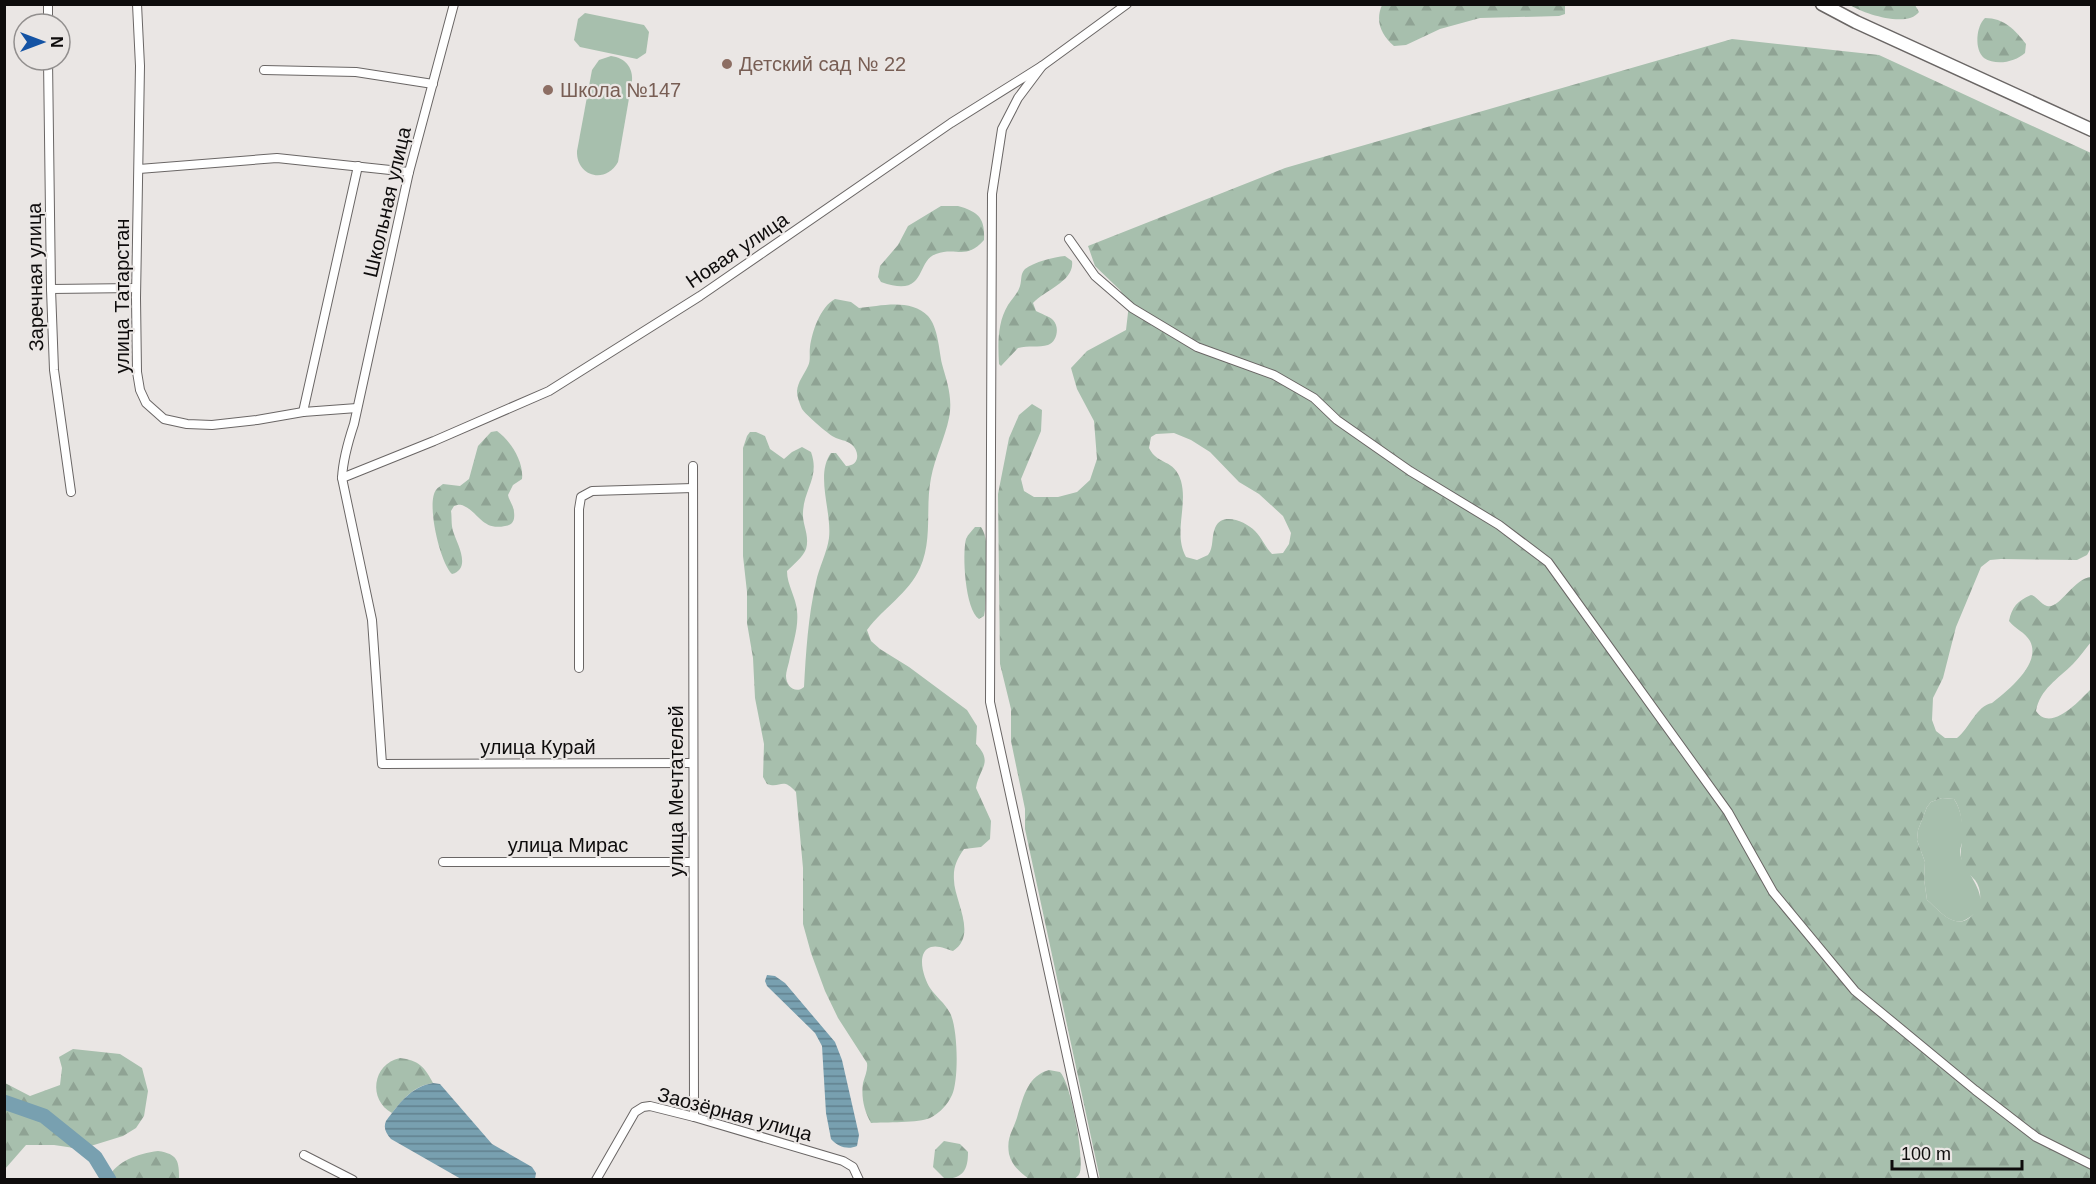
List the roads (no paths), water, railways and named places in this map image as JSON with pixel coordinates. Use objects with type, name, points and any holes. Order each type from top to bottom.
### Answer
[{"type":"main road","points":[[1822,4],[1856,22],[2091,130]]},
{"type":"street","name":"улица Татарстан","points":[[137,4],[140,66],[136,288],[137,372],[140,390],[153,411],[164,419],[178,423],[212,425],[303,412],[357,408]]},
{"type":"street","name":"Школьная улица","points":[[382,764],[372,620],[342,478],[344,456],[357,408],[409,172],[454,4]]},
{"type":"street","name":"Новая улица","points":[[342,478],[435,441],[549,391],[699,296],[951,123],[1042,66],[1127,4]]},
{"type":"street","points":[[1042,66],[1018,98],[1002,129],[992,194],[990,702],[1094,1179]]},
{"type":"street","points":[[264,70],[356,72],[433,84]]},
{"type":"street","name":"Заречная улица","points":[[48,72],[54,370],[71,492]]},
{"type":"street","points":[[139,169],[277,158],[409,172]]},
{"type":"street","points":[[303,412],[358,166]]},
{"type":"street","points":[[1069,239],[1095,276],[1132,308],[1197,347],[1274,375],[1314,398],[1337,420],[1410,471],[1498,525],[1548,562],[1728,812],[1773,892],[1856,991],[1975,1090],[2036,1137],[2091,1165]]},
{"type":"street","points":[[51,289],[136,288]]},
{"type":"street","name":"улица Мечтателей","points":[[693,466],[694,1117]]},
{"type":"street","points":[[579,668],[579,509],[581,497],[592,491],[693,488]]},
{"type":"street","name":"улица Курай","points":[[382,764],[693,763]]},
{"type":"street","name":"улица Мирас","points":[[443,862],[693,862]]},
{"type":"street","name":"Заозёрная улица","points":[[596,1179],[631,1118],[640,1108],[650,1106],[843,1161],[853,1167],[859,1179]]},
{"type":"street","points":[[304,1155],[353,1179]]},
{"type":"water","points":[[767,975],[775,976],[785,983],[835,1042],[842,1060],[859,1135],[857,1146],[843,1147],[831,1139],[826,1113],[822,1046],[815,1033],[767,986],[765,981]]},
{"type":"water","points":[[433,1083],[440,1084],[492,1144],[532,1167],[536,1173],[535,1179],[461,1179],[391,1139],[386,1130],[386,1121],[411,1092]]},
{"type":"waterway","points":[[4,1102],[44,1116],[95,1157],[109,1180]]},
{"type":"place","name":"Детский сад № 22","points":[[727,64]]},
{"type":"place","name":"Школа №147","points":[[548,90]]}]
